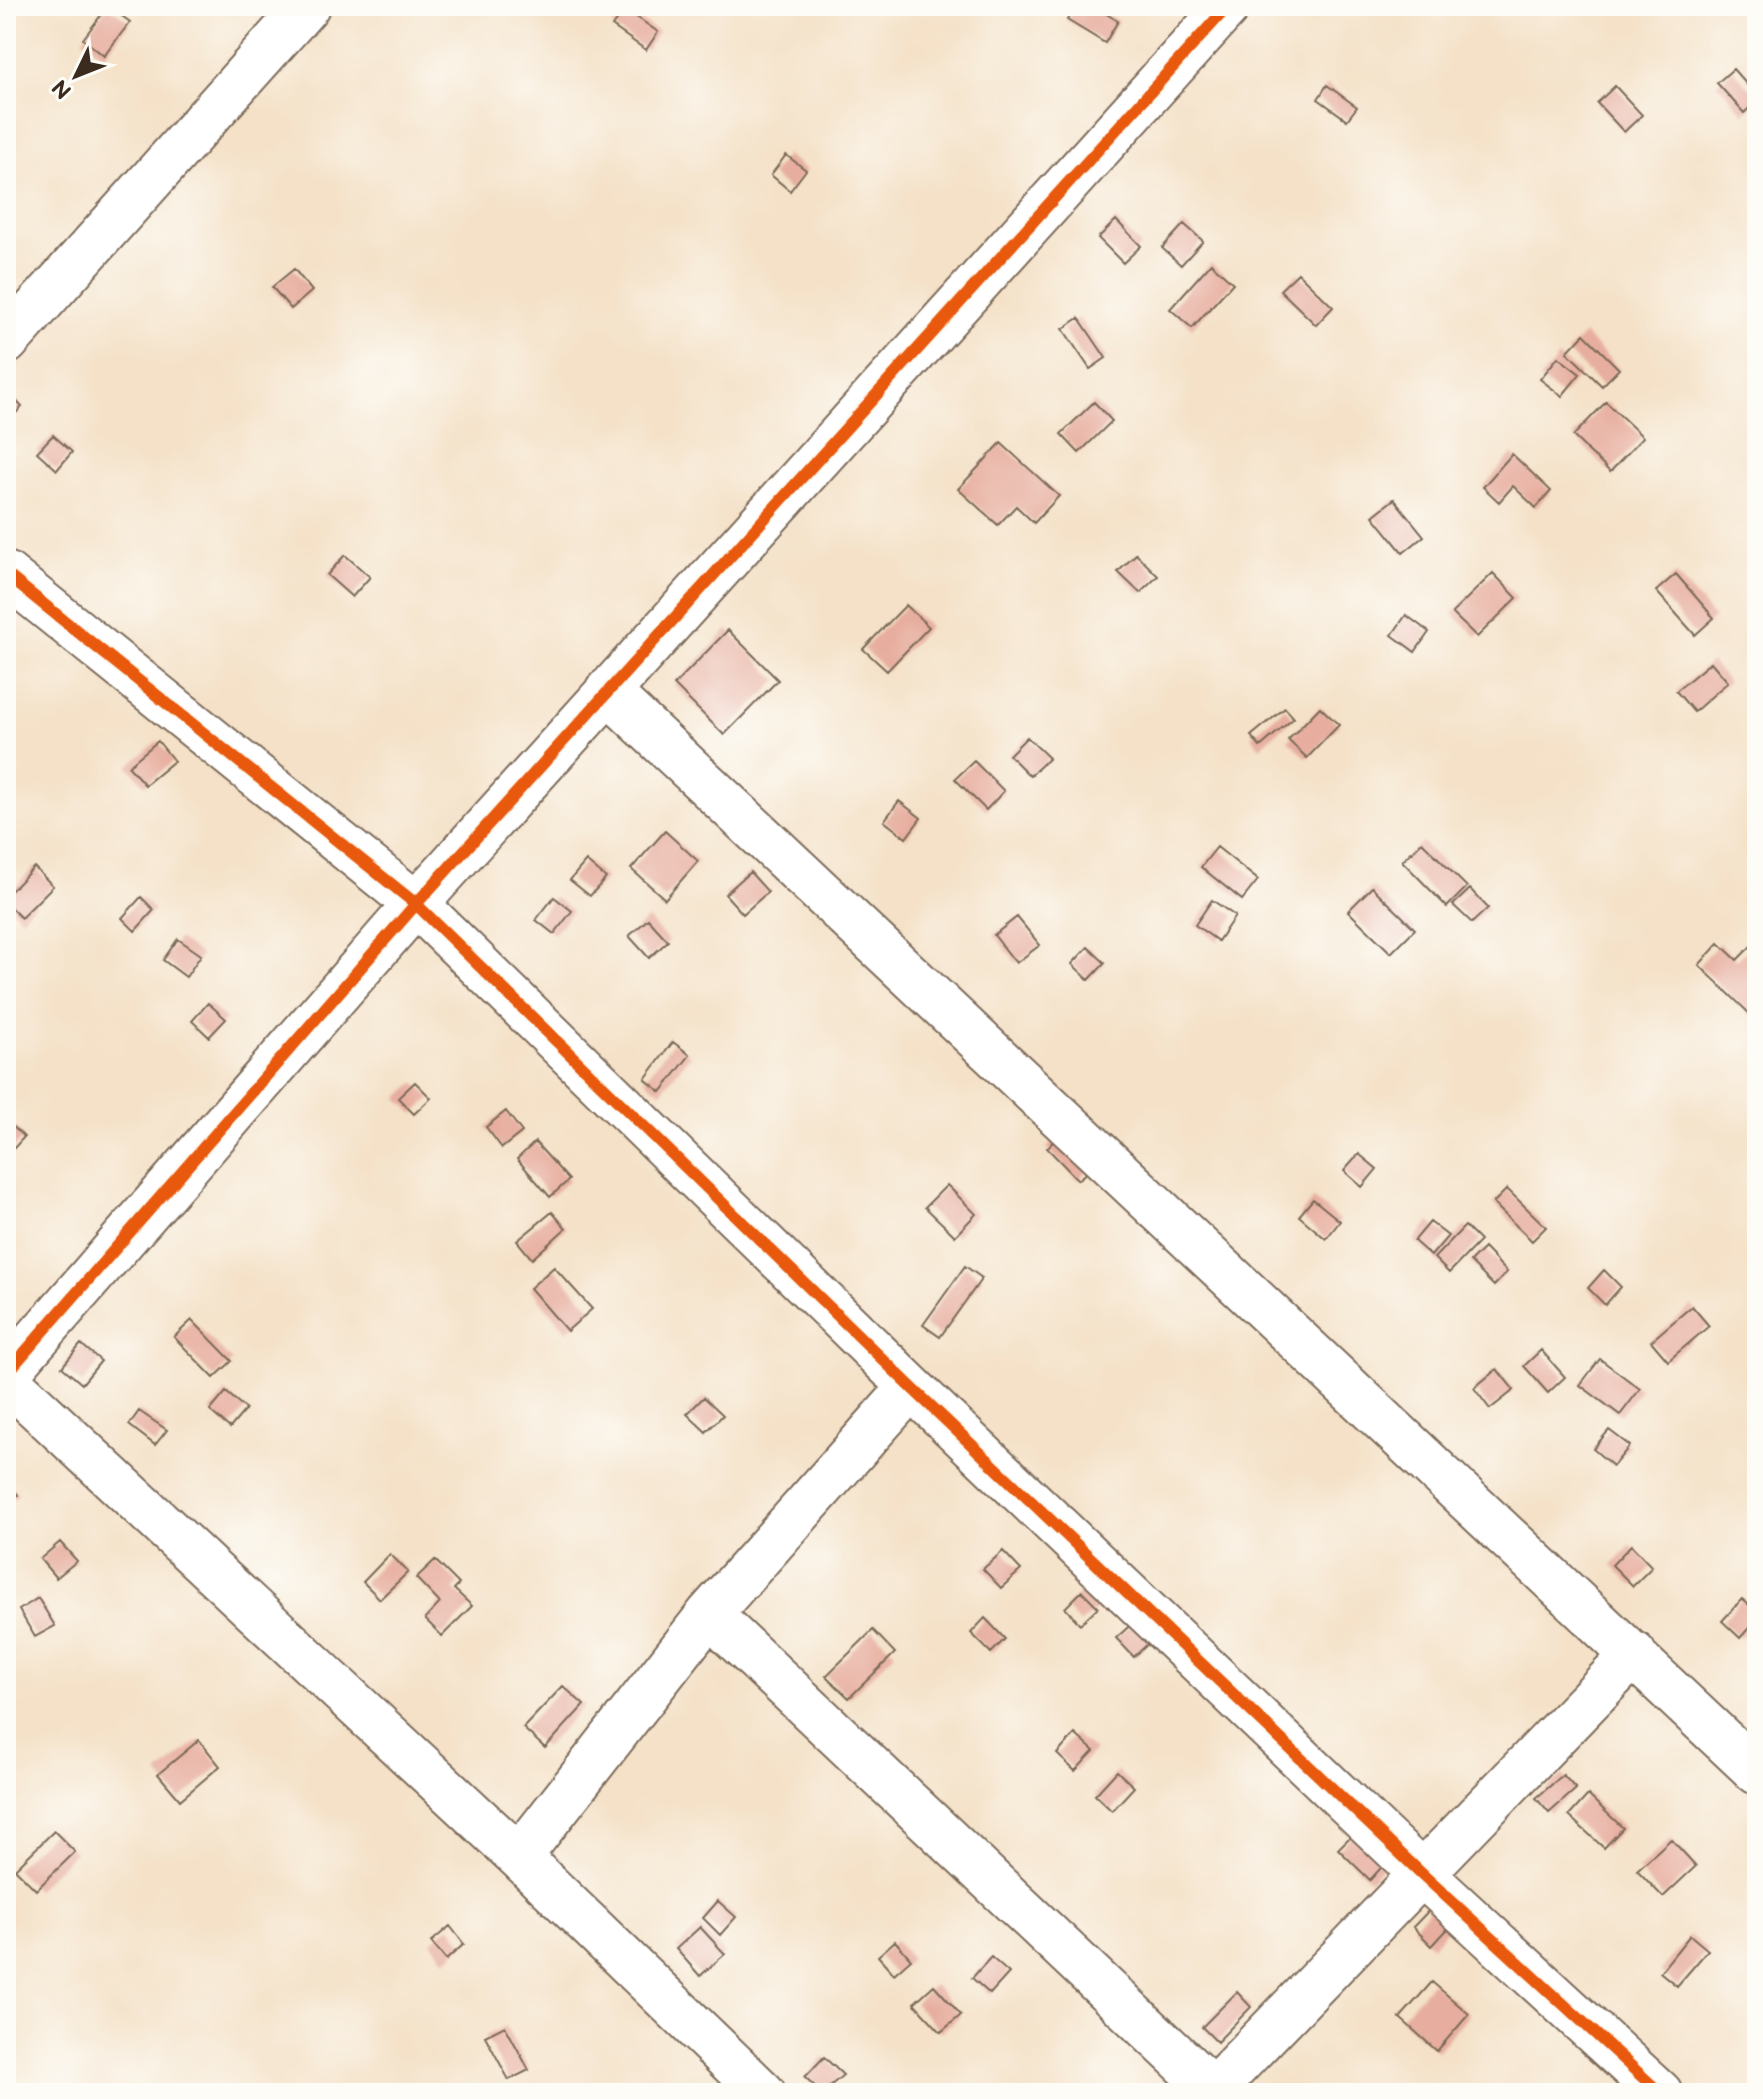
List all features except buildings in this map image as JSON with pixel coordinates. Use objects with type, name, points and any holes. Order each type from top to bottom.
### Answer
[{"type":"street","points":[[6,342],[307,6]]},
{"type":"street","points":[[763,2093],[519,1857],[6,1377],[416,904],[1228,6]]},
{"type":"street","points":[[6,574],[416,904],[911,1387],[1423,1875],[1660,2093]]},
{"type":"street","points":[[607,691],[1757,1772]]},
{"type":"street","points":[[519,1857],[709,1614],[911,1387]]},
{"type":"street","points":[[709,1614],[1213,2092],[1634,1654]]},
{"type":"cycle path","points":[[6,1374],[416,904],[1228,6]]},
{"type":"cycle path","points":[[6,574],[416,904],[911,1387],[1423,1875],[1660,2093]]}]
